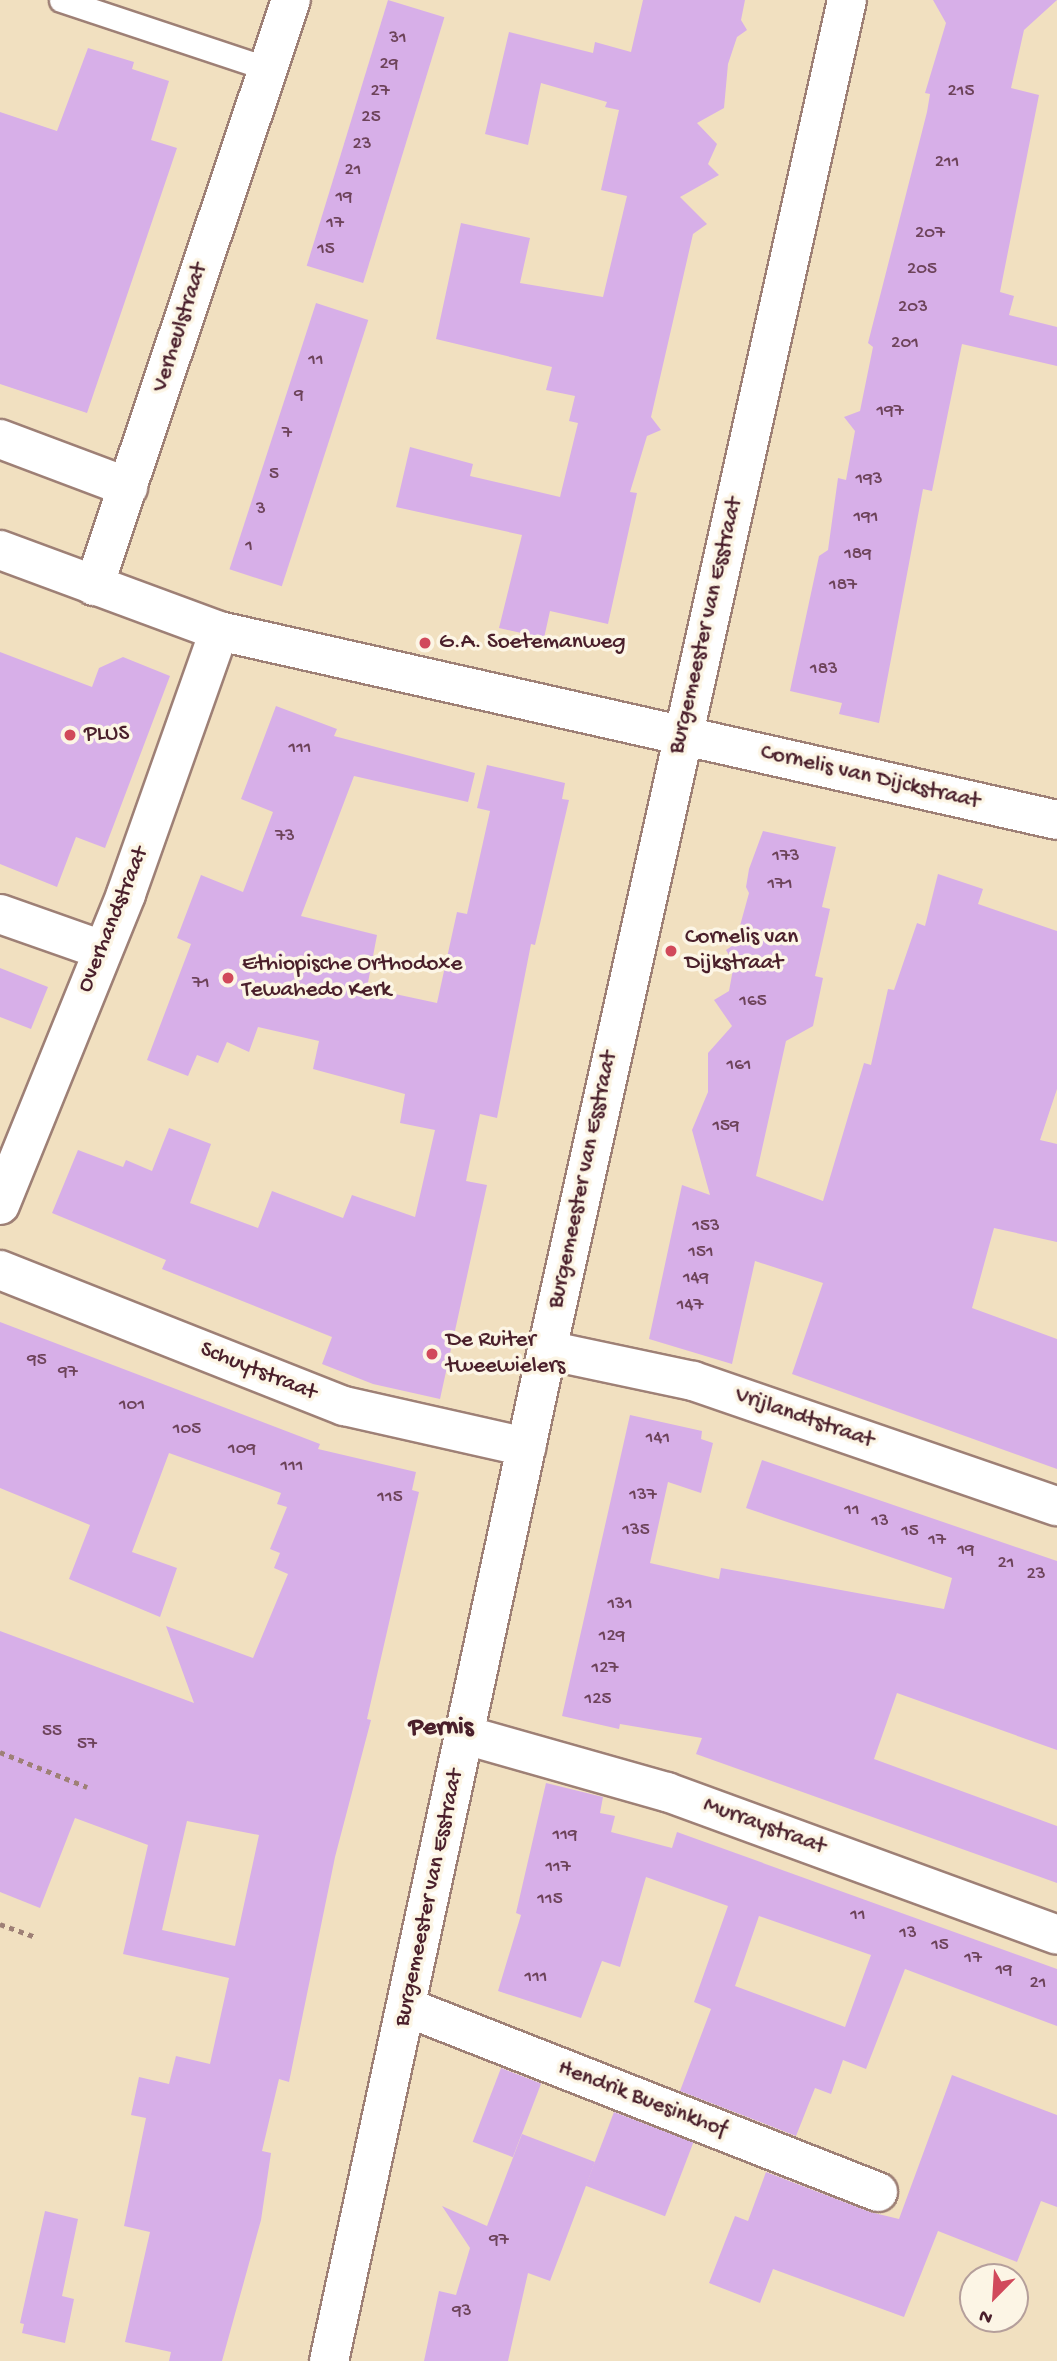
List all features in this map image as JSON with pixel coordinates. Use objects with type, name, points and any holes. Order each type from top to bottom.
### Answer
[{"type":"street","name":"Verheulstraat","points":[[94,586],[290,0]]},
{"type":"street","name":"Burgemeester van Esstraat","points":[[329,2361],[547,1350],[847,0]]},
{"type":"street","points":[[0,439],[128,487]]},
{"type":"street","points":[[0,550],[219,631],[682,735]]},
{"type":"street","name":"Overhandstraat","points":[[0,1205],[102,950],[219,631]]},
{"type":"street","name":"Cornelis van Dijckstraat","points":[[682,735],[1057,820]]},
{"type":"street","points":[[0,914],[102,950]]},
{"type":"street","name":"Schuytstraat","points":[[0,1270],[344,1406],[526,1447]]},
{"type":"street","name":"Vrijlandtstraat","points":[[547,1350],[693,1381],[1057,1506]]},
{"type":"street","name":"Murraystraat","points":[[465,1735],[667,1792],[1057,1935]]},
{"type":"street","name":"Hendrik Buesinkhof","points":[[406,2007],[878,2192]]},
{"type":"lane","points":[[61,0],[268,69]]},
{"type":"path","points":[[0,1752],[87,1787]]},
{"type":"path","points":[[0,1924],[35,1937]]},
{"type":"building","points":[[388,0],[444,17],[363,283],[307,266]]},
{"type":"building","points":[[643,0],[745,0],[741,20],[747,30],[737,37],[728,64],[724,108],[697,123],[717,144],[708,164],[719,175],[680,197],[707,224],[693,234],[651,417],[661,430],[647,436],[630,492],[637,493],[608,624],[550,611],[544,638],[499,628],[522,535],[396,507],[410,447],[473,464],[470,476],[560,497],[578,423],[569,421],[575,396],[546,390],[552,367],[436,339],[461,223],[530,238],[520,283],[603,297],[627,196],[601,190],[619,110],[605,107],[607,102],[541,83],[528,145],[485,134],[509,32],[593,53],[595,42],[631,52]]},
{"type":"building","points":[[933,0],[1057,0],[1024,30],[1011,88],[1039,95],[1000,292],[1014,296],[1009,315],[1057,327],[1057,366],[962,344],[932,491],[923,489],[879,723],[839,714],[842,703],[790,691],[819,556],[828,550],[838,478],[846,480],[855,431],[844,417],[860,411],[873,347],[868,343],[927,112],[930,94],[925,93],[946,23]]},
{"type":"building","points":[[88,48],[134,62],[132,69],[169,81],[151,140],[177,148],[87,413],[0,384],[0,112],[57,131]]},
{"type":"building","points":[[316,303],[368,320],[282,586],[229,569]]},
{"type":"building","points":[[0,652],[92,687],[99,668],[123,657],[170,676],[105,848],[76,837],[57,887],[0,864]]},
{"type":"building","points":[[276,706],[337,729],[334,736],[475,773],[468,802],[354,776],[301,916],[377,935],[367,988],[437,1003],[457,912],[467,914],[490,811],[477,808],[487,765],[565,783],[562,799],[569,800],[535,945],[531,944],[497,1118],[480,1114],[466,1181],[487,1185],[440,1399],[373,1384],[322,1364],[332,1337],[162,1269],[166,1260],[52,1213],[78,1150],[123,1167],[126,1160],[152,1171],[169,1128],[211,1144],[190,1203],[258,1228],[272,1191],[343,1218],[352,1195],[415,1217],[435,1130],[400,1123],[405,1094],[313,1069],[319,1041],[258,1027],[249,1052],[227,1042],[218,1063],[197,1055],[188,1076],[147,1060],[191,944],[177,938],[201,875],[243,892],[273,812],[241,799]]},
{"type":"building","points":[[763,831],[836,847],[822,907],[830,909],[815,976],[823,978],[813,1026],[786,1041],[756,1176],[823,1201],[864,1063],[871,1065],[888,989],[894,990],[917,923],[925,926],[938,874],[983,889],[978,904],[1057,931],[1057,1089],[1040,1140],[1057,1144],[1057,1242],[994,1228],[972,1308],[1057,1339],[1057,1469],[792,1374],[823,1283],[755,1261],[732,1364],[649,1339],[682,1185],[710,1195],[692,1130],[708,1092],[708,1053],[732,1026],[714,1000],[729,991],[734,964],[726,950],[735,944],[749,893],[746,887],[749,869]]},
{"type":"building","points":[[0,968],[48,987],[31,1029],[0,1017]]},
{"type":"building","points":[[0,1322],[320,1444],[318,1449],[416,1472],[412,1490],[419,1492],[367,1719],[371,1720],[335,1857],[289,2082],[279,2079],[262,2151],[271,2153],[261,2220],[222,2361],[169,2361],[171,2352],[125,2342],[150,2232],[124,2226],[146,2118],[131,2115],[139,2077],[169,2084],[176,2056],[210,2064],[229,1978],[123,1954],[148,1845],[75,1818],[40,1908],[0,1892],[0,1631],[194,1703],[166,1626],[253,1658],[288,1574],[274,1568],[280,1553],[270,1549],[287,1507],[277,1504],[281,1493],[169,1453],[132,1552],[177,1568],[160,1617],[69,1579],[90,1525],[0,1488]],"holes":[[[187,1821],[259,1835],[235,1946],[162,1930]]]},
{"type":"building","points":[[630,1415],[702,1431],[701,1439],[713,1443],[701,1493],[668,1482],[650,1563],[719,1579],[721,1568],[944,1609],[952,1578],[746,1508],[762,1460],[1057,1561],[1057,1750],[897,1693],[874,1759],[1057,1826],[1057,1883],[696,1754],[702,1738],[620,1724],[619,1729],[562,1716]]},
{"type":"building","points":[[546,1783],[603,1797],[600,1813],[615,1816],[611,1832],[672,1848],[677,1832],[1057,1969],[1057,2026],[905,1969],[866,2069],[843,2060],[831,2094],[815,2088],[796,2136],[680,2091],[711,2009],[694,2002],[728,1906],[646,1877],[620,1967],[602,1961],[581,2018],[498,1991],[521,1915],[516,1913]],"holes":[[[759,1916],[871,1955],[845,2027],[735,1986]]]},
{"type":"building","points":[[501,2068],[541,2083],[513,2157],[473,2142]]},
{"type":"building","points":[[952,2075],[1057,2115],[1057,2207],[1041,2201],[1017,2262],[938,2231],[904,2317],[773,2269],[760,2303],[709,2283],[735,2216],[748,2221],[766,2172],[870,2212],[899,2219]]},
{"type":"building","points":[[614,2112],[693,2142],[665,2216],[586,2186]]},
{"type":"building","points":[[522,2134],[595,2162],[550,2281],[528,2273],[508,2361],[424,2361],[439,2291],[456,2295],[470,2248],[442,2206],[487,2226]]},
{"type":"building","points":[[45,2211],[78,2219],[62,2296],[74,2299],[65,2343],[22,2333],[24,2324],[20,2323]]},
{"type":"place","name":"G.A. Soetemanweg","points":[[425,643]]},
{"type":"place","name":"PLUS","points":[[70,735]]},
{"type":"place","name":"Cornelis van Dijkstraat","points":[[671,951]]},
{"type":"place","name":"Ethiopische Orthodoxe Tewahedo Kerk","points":[[228,978]]},
{"type":"place","name":"De Ruiter tweewielers","points":[[432,1354]]},
{"type":"district","name":"Pernis","points":[[441,1729]]}]
